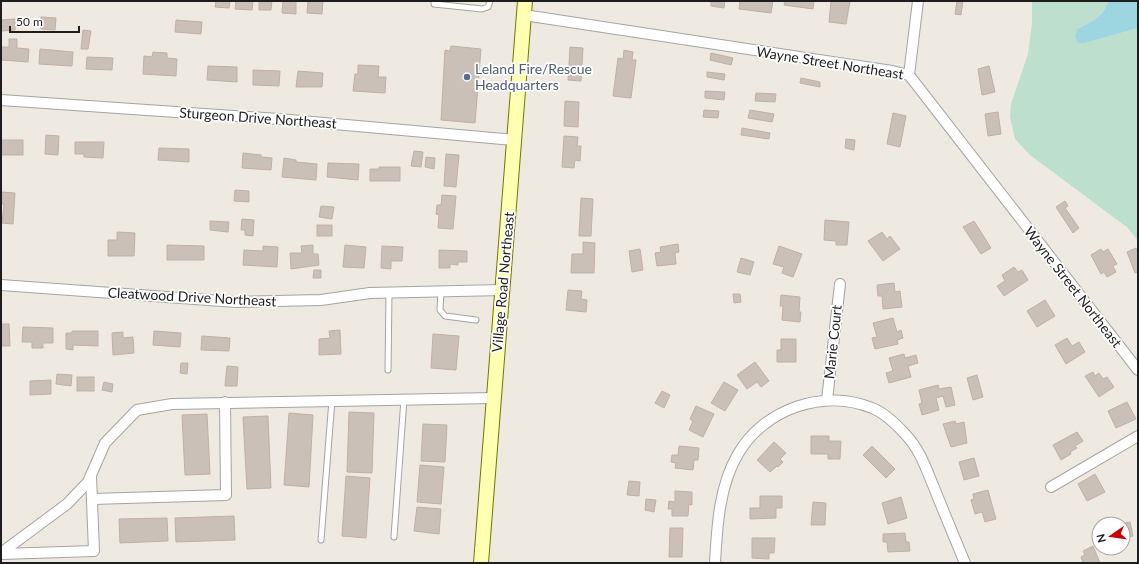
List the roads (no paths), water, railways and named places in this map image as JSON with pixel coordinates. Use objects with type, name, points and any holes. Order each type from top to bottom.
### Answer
[{"type":"main road","name":"Village Road Northeast","points":[[480,563],[524,8]]},
{"type":"street","points":[[909,75],[918,1]]},
{"type":"street","name":"Wayne Street Northeast","points":[[524,8],[909,75],[1138,370]]},
{"type":"street","name":"Sturgeon Drive Northeast","points":[[1,100],[279,119],[514,140]]},
{"type":"street","name":"Marie Court","points":[[827,400],[840,284]]},
{"type":"street","name":"Cleatwood Drive Northeast","points":[[1,285],[236,302],[322,300],[370,293],[389,292],[502,290]]},
{"type":"street","points":[[1,554],[68,504],[88,482],[105,443],[137,410],[172,404],[225,402],[493,398]]},
{"type":"street","points":[[715,563],[723,492],[738,454],[765,423],[771,419],[790,408],[827,400],[850,402],[872,408],[893,422],[907,436],[922,459],[965,563]]},
{"type":"street","points":[[92,499],[226,495],[225,402]]},
{"type":"street","points":[[1051,488],[1138,436]]},
{"type":"street","points":[[1,554],[94,551],[91,476]]},
{"type":"lane","points":[[434,3],[482,9],[488,7],[490,1]]},
{"type":"lane","points":[[441,291],[440,310],[444,316],[476,320]]},
{"type":"lane","points":[[388,370],[389,292]]},
{"type":"lane","points":[[321,540],[332,400]]},
{"type":"lane","points":[[394,537],[404,400]]},
{"type":"water","points":[[1108,1],[1138,1],[1138,28],[1085,43],[1078,43],[1075,37],[1077,29],[1100,15],[1106,7]]},
{"type":"place","name":"Leland Fire/Rescue Headquarters","points":[[467,77]]}]
